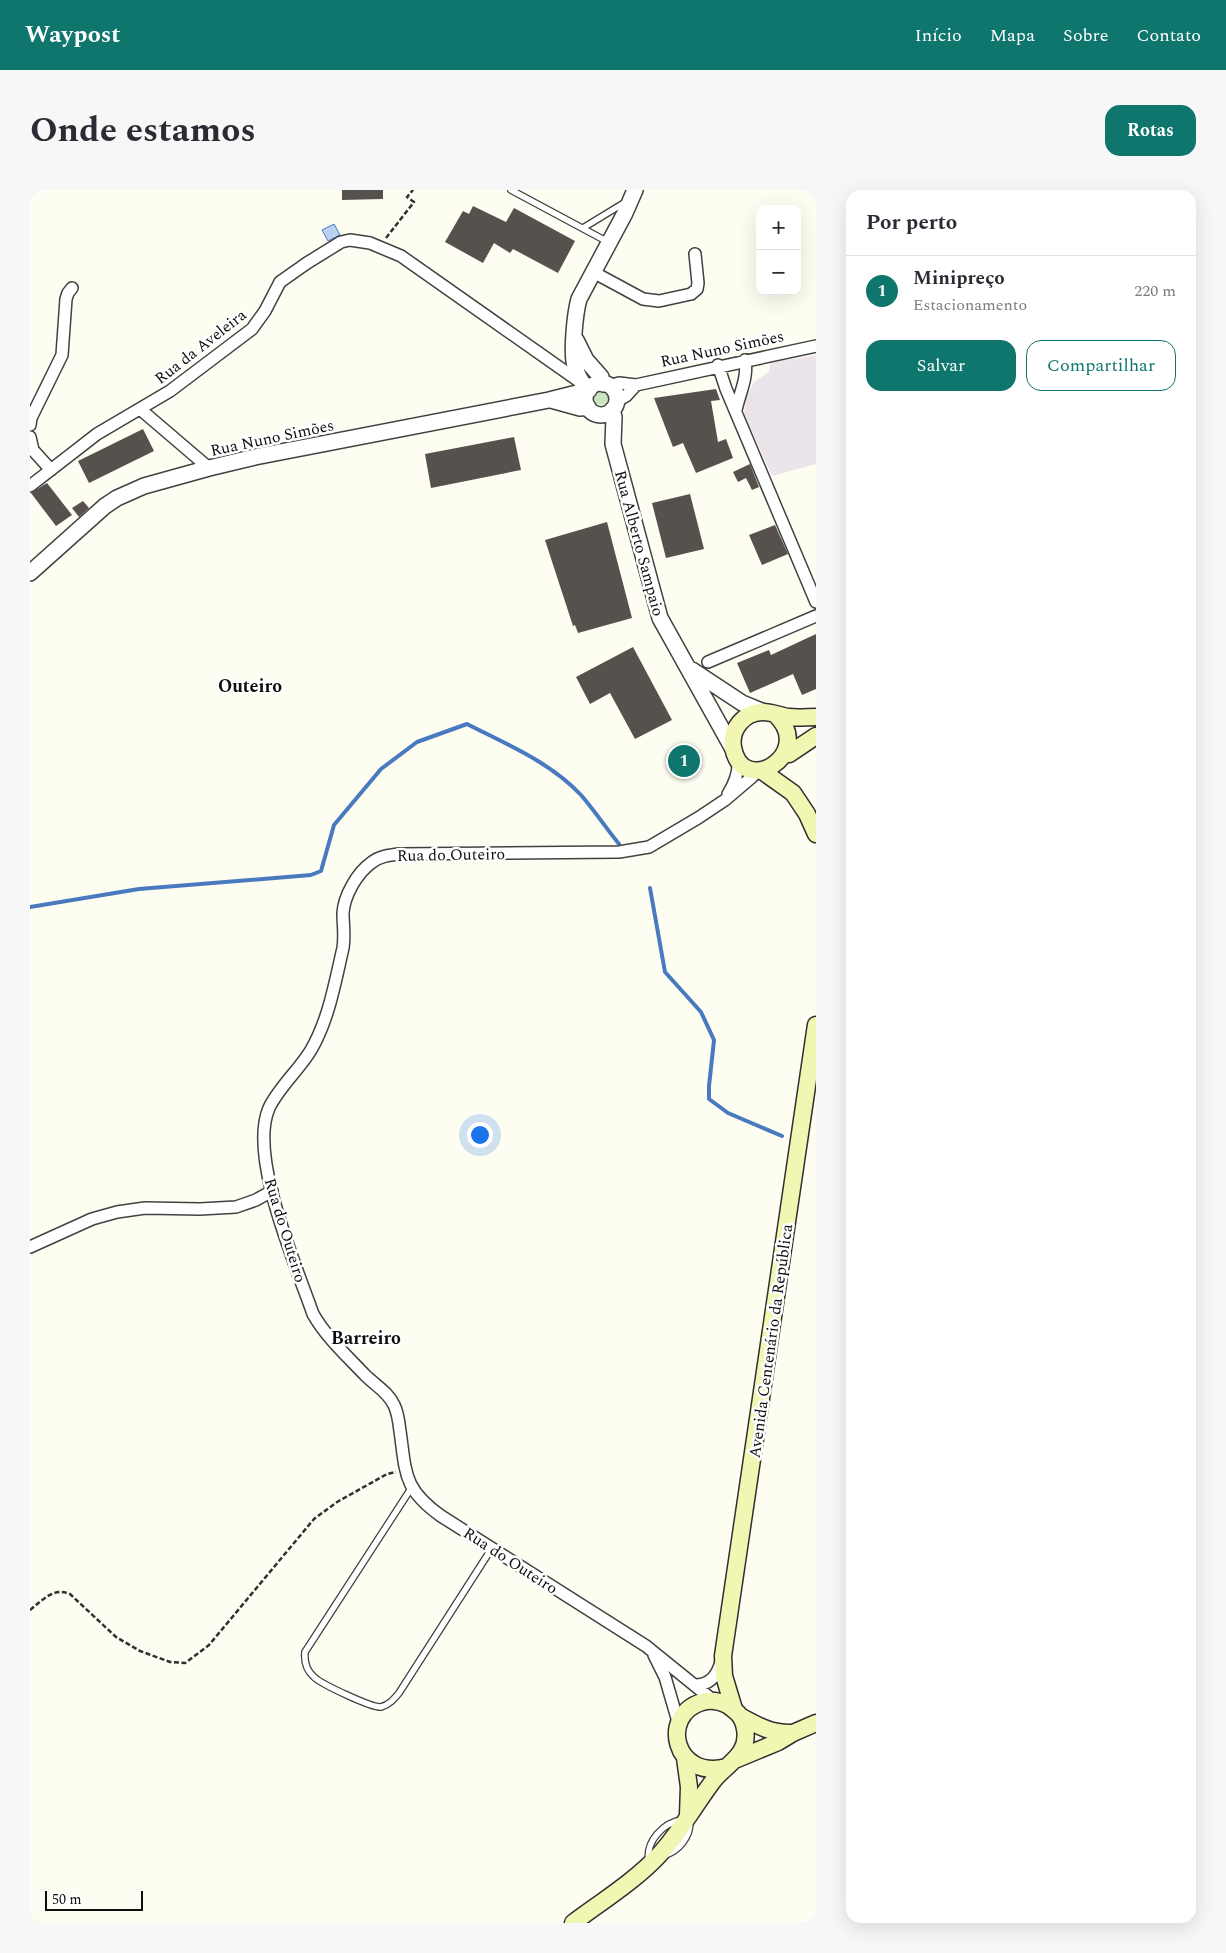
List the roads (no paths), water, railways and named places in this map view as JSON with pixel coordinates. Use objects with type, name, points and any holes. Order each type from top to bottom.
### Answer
[{"type":"main road","name":"Rua Alberto Sampaio","points":[[736,754],[732,740],[734,730],[746,716],[754,713],[816,717]]},
{"type":"main road","name":"Rua Alberto Sampaio","points":[[770,714],[788,728],[791,736],[788,756]]},
{"type":"main road","points":[[760,771],[776,767],[816,736]]},
{"type":"main road","points":[[736,754],[744,765],[760,771],[793,793]]},
{"type":"main road","points":[[788,756],[793,793],[816,834]]},
{"type":"main road","name":"Avenida Centenário da República","points":[[737,1712],[724,1676],[723,1656],[816,1031]]},
{"type":"main road","points":[[687,1817],[689,1788],[685,1758],[678,1742],[679,1725],[684,1715],[692,1707],[703,1702],[714,1701]]},
{"type":"main road","name":"Rua do Outeiro","points":[[714,1701],[724,1704],[766,1730],[778,1733],[793,1733]]},
{"type":"main road","name":"Rua do Outeiro","points":[[573,1923],[654,1860],[716,1778],[732,1763],[745,1743],[744,1724],[737,1712]]},
{"type":"main road","name":"Rua do Outeiro","points":[[685,1758],[694,1765],[716,1770],[816,1723]]},
{"type":"street","points":[[557,398],[570,390],[589,389],[615,392],[615,406],[608,414],[589,389],[575,339],[576,310],[579,299],[610,243],[633,194]]},
{"type":"street","name":"Rua da Aveleira","points":[[30,486],[97,434],[170,391],[252,328],[265,311],[280,282],[345,240],[360,241],[380,246],[408,261],[527,343],[589,389]]},
{"type":"street","points":[[593,272],[643,299],[659,300],[691,294],[697,289],[696,254]]},
{"type":"street","points":[[30,425],[62,355],[66,299],[68,292],[72,288]]},
{"type":"street","points":[[575,339],[586,360],[601,377],[589,389]]},
{"type":"street","name":"Rua Nuno Simões","points":[[30,573],[73,533],[117,498],[151,484],[209,468],[557,398],[580,408],[589,389],[619,383],[636,385],[718,365],[816,346]]},
{"type":"street","points":[[736,410],[747,371],[745,360]]},
{"type":"street","points":[[718,365],[726,389],[816,602]]},
{"type":"street","name":"Rua Nuno Simões","points":[[615,406],[636,385]]},
{"type":"street","name":"Rua Alberto Sampaio","points":[[589,389],[601,425],[613,444]]},
{"type":"street","name":"Rua Alberto Sampaio","points":[[615,406],[613,444],[658,612],[668,636],[736,754]]},
{"type":"street","points":[[140,409],[209,468]]},
{"type":"street","points":[[30,437],[33,450],[51,470]]},
{"type":"street","points":[[708,662],[816,616]]},
{"type":"street","name":"Rua Alberto Sampaio","points":[[687,666],[726,693],[770,714]]},
{"type":"street","name":"Rua do Outeiro","points":[[725,800],[735,783],[738,771],[736,754]]},
{"type":"street","name":"Rua do Outeiro","points":[[714,1701],[652,1651],[424,1504],[412,1487],[406,1470],[398,1415],[394,1404],[388,1395],[367,1376],[320,1326],[313,1314],[272,1191],[264,1145],[269,1108],[311,1051],[326,1018],[345,938],[343,912],[345,900],[364,869],[372,862],[380,858],[400,854],[521,854],[634,850],[649,846],[698,818],[725,800],[760,771]]},
{"type":"street","points":[[30,1247],[92,1219],[117,1212],[145,1208],[200,1209],[236,1207],[256,1200],[272,1191]]},
{"type":"street","points":[[652,1651],[665,1677],[679,1725]]},
{"type":"street","name":"Avenida Centenário da República","points":[[695,1685],[702,1685],[711,1680],[718,1672],[723,1656]]},
{"type":"lane","points":[[511,190],[610,243]]},
{"type":"lane","points":[[583,228],[608,214],[633,194]]},
{"type":"lane","points":[[412,1487],[305,1652],[304,1662],[313,1676],[374,1707],[388,1704],[399,1693],[492,1548]]},
{"type":"water","points":[[334,224],[340,235],[328,241],[322,230]]},
{"type":"waterway","points":[[30,907],[139,889],[311,875],[321,871],[334,825],[381,769],[417,742],[467,724],[542,763],[569,783],[591,807],[619,844]]},
{"type":"waterway","points":[[650,888],[665,972],[701,1012],[714,1040],[709,1099],[728,1113],[782,1136]]},
{"type":"place","name":"Minipreço","points":[[684,761]]},
{"type":"district","name":"Outeiro","points":[[250,686]]},
{"type":"district","name":"Barreiro","points":[[366,1338]]}]
